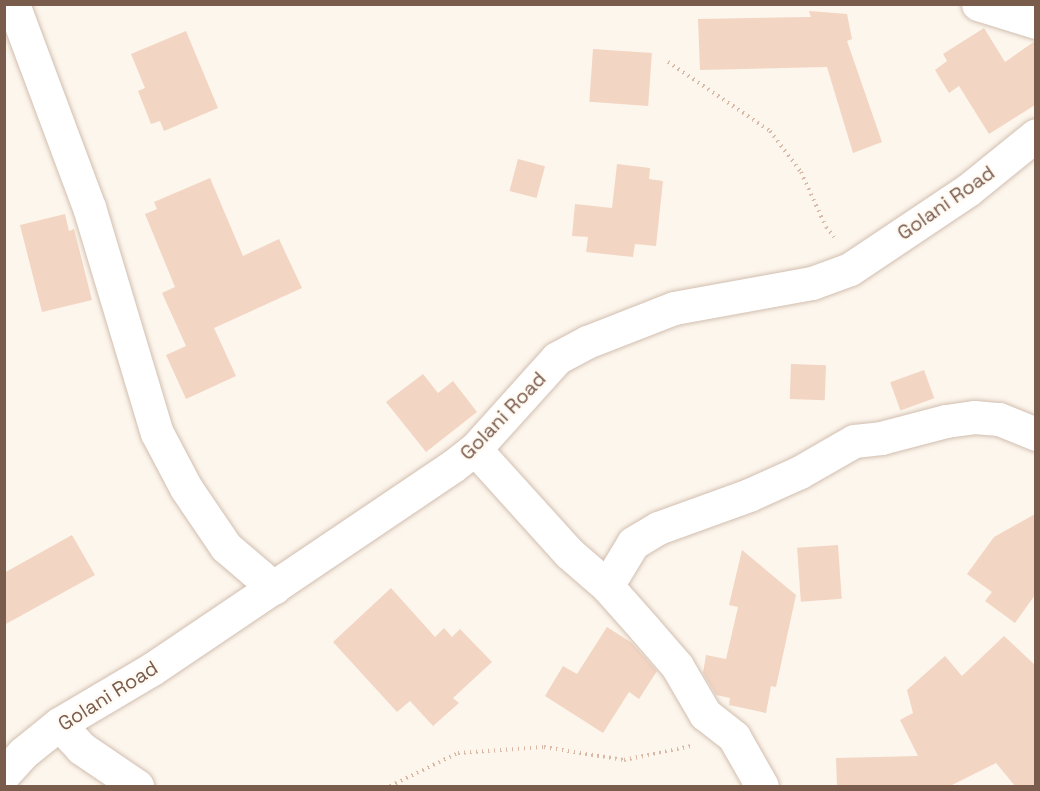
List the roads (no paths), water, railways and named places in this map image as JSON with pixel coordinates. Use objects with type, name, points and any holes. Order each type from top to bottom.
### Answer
[{"type":"street","points":[[14,4],[89,207],[157,433],[186,488],[226,547],[274,588]]},
{"type":"street","points":[[978,4],[1035,22]]},
{"type":"street","name":"Golani Road","points":[[4,774],[23,753],[59,724],[152,669],[410,498],[475,449],[557,358],[587,342],[674,308],[812,283],[856,265],[968,190],[1035,135]]},
{"type":"street","points":[[607,586],[633,543],[658,528],[749,495],[800,472],[854,441],[881,438],[946,421],[974,417],[999,419],[1035,434]]},
{"type":"street","points":[[475,449],[568,553],[607,586],[677,666],[705,714],[735,737],[762,786]]},
{"type":"street","points":[[59,724],[81,748],[138,786]]}]
